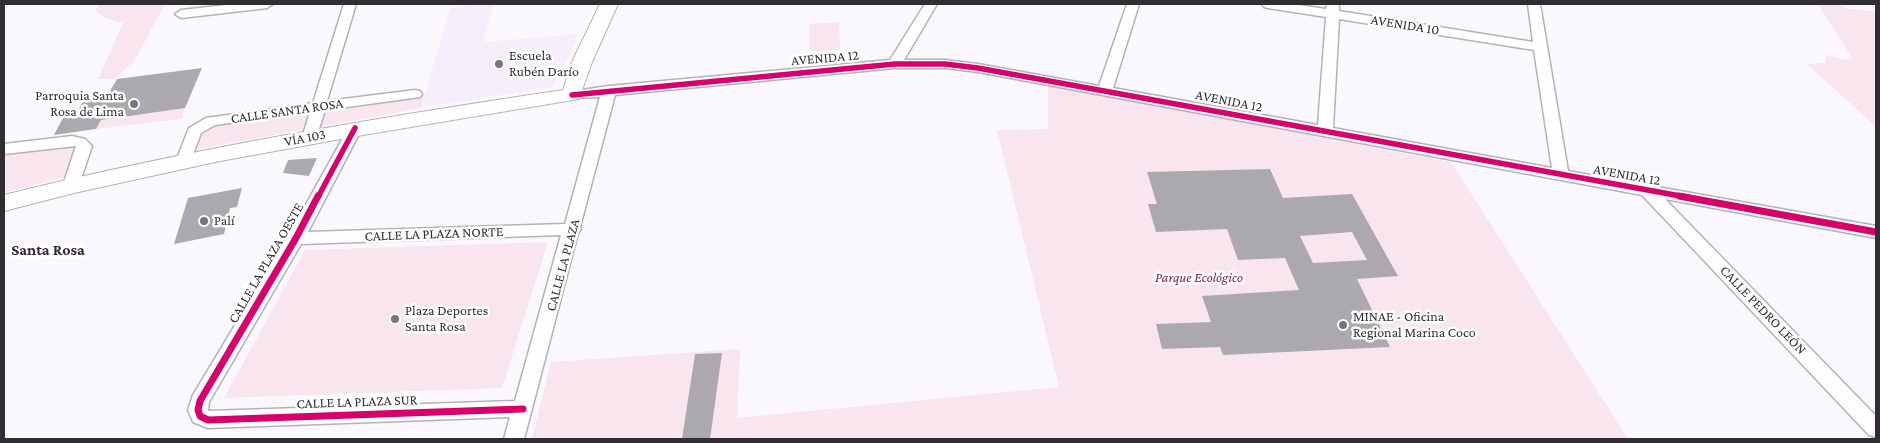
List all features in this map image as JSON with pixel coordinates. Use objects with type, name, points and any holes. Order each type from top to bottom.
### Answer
[{"type":"main road","points":[[572,95],[582,62],[608,4]]},
{"type":"main road","name":"VÍA 103","points":[[4,203],[71,185],[356,128],[572,95]]},
{"type":"street","points":[[181,14],[267,4]]},
{"type":"street","points":[[309,138],[317,106],[350,4]]},
{"type":"street","points":[[895,64],[931,4]]},
{"type":"street","points":[[1105,90],[1134,4]]},
{"type":"street","name":"AVENIDA 10","points":[[1268,4],[1333,8],[1542,47]]},
{"type":"street","points":[[1534,4],[1561,176]]},
{"type":"street","points":[[1326,132],[1333,8]]},
{"type":"street","name":"AVENIDA 12","points":[[572,95],[895,64],[945,64],[1105,90],[1561,176],[1876,232]]},
{"type":"street","name":"CALLE LA PLAZA","points":[[514,439],[573,229],[609,90]]},
{"type":"street","name":"CALLE SANTA ROSA","points":[[184,161],[194,131],[211,121],[415,94]]},
{"type":"street","name":"CALLE LA PLAZA OESTE","points":[[198,410],[200,401],[296,238],[356,128]]},
{"type":"street","points":[[4,149],[72,141],[80,142],[84,146],[71,185]]},
{"type":"street","name":"CALLE PEDRO LEÓN","points":[[1648,192],[1876,429]]},
{"type":"street","name":"CALLE LA PLAZA NORTE","points":[[296,238],[573,229]]},
{"type":"street","name":"CALLE LA PLAZA SUR","points":[[198,410],[200,416],[208,420],[523,409]]},
{"type":"shaded area","name":"Escuela Rubén Darío","points":[[494,4],[483,42],[579,34],[553,87],[421,108],[450,8]]},
{"type":"green space","points":[[100,4],[165,4],[135,60],[115,79],[98,79],[123,23],[105,18],[95,10]]},
{"type":"green space","points":[[1818,4],[1842,4],[1845,8],[1876,12],[1876,125],[1807,64],[1825,63],[1826,55],[1846,60],[1851,56]]},
{"type":"green space","points":[[839,22],[840,50],[809,51],[809,24]]},
{"type":"green space","name":"Parque Ecológico","points":[[1048,85],[1451,162],[1628,439],[532,439],[551,362],[740,349],[737,418],[1059,387],[997,130],[1048,129]]},
{"type":"green space","points":[[425,94],[421,108],[193,150],[199,134],[211,125]]},
{"type":"green space","points":[[185,108],[182,119],[96,129],[106,110]]},
{"type":"green space","points":[[65,145],[77,149],[68,176],[4,193],[4,153]]},
{"type":"green space","name":"Plaza Deportes Santa Rosa","points":[[548,242],[502,388],[224,398],[305,250]]},
{"type":"building","name":"Parroquia Santa Rosa de Lima","points":[[202,68],[185,108],[101,120],[96,129],[54,135],[65,114],[77,113],[83,101],[106,98],[117,79]]},
{"type":"building","points":[[317,158],[309,176],[283,173],[288,160]]},
{"type":"building","points":[[1270,169],[1283,198],[1352,194],[1398,276],[1357,279],[1390,347],[1223,355],[1220,347],[1162,349],[1156,324],[1211,322],[1202,296],[1299,290],[1285,258],[1238,260],[1227,229],[1156,232],[1148,204],[1157,204],[1147,172]],"holes":[[[1352,232],[1367,260],[1313,263],[1300,236]]]},
{"type":"building","name":"Palí","points":[[242,188],[237,207],[230,208],[224,234],[174,244],[188,198]]},
{"type":"building","points":[[722,353],[710,439],[682,439],[695,354]]},
{"type":"cycle path","points":[[572,95],[895,64],[945,64],[978,68],[1876,232]]},
{"type":"cycle path","points":[[355,128],[296,238],[200,401],[198,410],[200,416],[208,420],[523,409]]},
{"type":"place","name":"Escuela Rubén Darío","points":[[499,64]]},
{"type":"place","name":"Parroquia Santa Rosa de Lima","points":[[134,104]]},
{"type":"place","name":"Palí","points":[[204,221]]},
{"type":"place","name":"Plaza Deportes Santa Rosa","points":[[395,319]]},
{"type":"place","name":"MINAE - Oficina Regional Marina Coco","points":[[1343,325]]},
{"type":"district","name":"Santa Rosa","points":[[48,250]]}]
